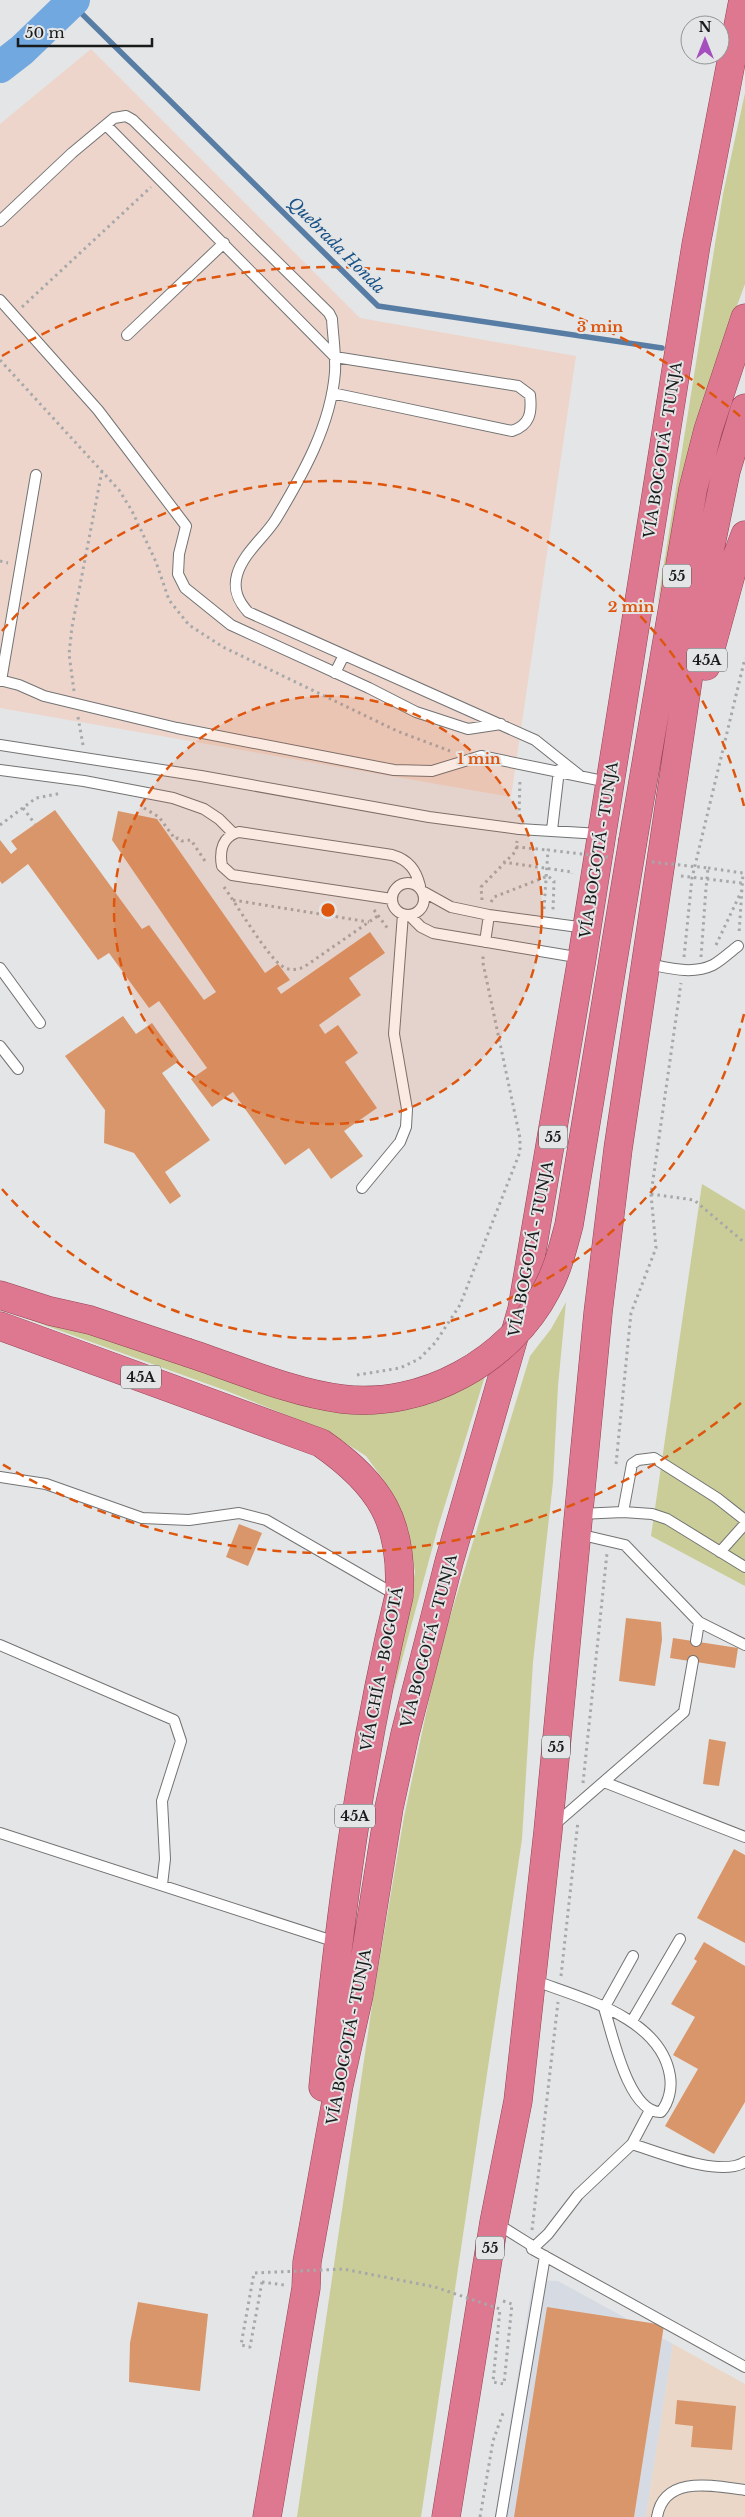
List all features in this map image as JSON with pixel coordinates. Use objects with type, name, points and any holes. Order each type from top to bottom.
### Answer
[{"type":"highway","name":"VÍA BOGOTÁ - TUNJA","points":[[267,2517],[306,2288],[307,2262],[339,2084],[359,1995],[389,1808],[404,1734],[449,1562],[522,1308],[587,928],[696,246],[743,0]]},
{"type":"highway","name":"55","points":[[90,1320],[314,1394],[344,1400],[389,1399],[424,1391],[464,1374],[490,1357],[526,1322],[547,1290],[561,1258],[569,1225],[693,489],[708,430],[745,318]]},
{"type":"highway","name":"55","points":[[446,2517],[494,2222],[518,2102],[548,1831],[610,1215],[701,593],[726,471],[745,408]]},
{"type":"highway","name":"45A","points":[[674,786],[732,567],[745,535]]},
{"type":"highway","points":[[0,1284],[52,1302],[90,1320]]},
{"type":"highway","points":[[0,1295],[50,1312],[90,1320]]},
{"type":"highway","name":"VÍA CHÍA - BOGOTÁ","points":[[0,1326],[321,1443],[351,1464],[370,1485],[384,1508],[393,1530],[398,1551],[399,1596],[362,1768],[329,2028],[307,2262]]},
{"type":"lane","points":[[0,220],[106,125],[119,116],[133,120],[329,313],[332,319],[335,357],[332,393],[314,450],[275,520],[247,557],[238,573],[237,597],[248,612],[501,724],[544,745],[579,775]]},
{"type":"lane","points":[[106,125],[335,357],[518,386],[530,395],[531,404],[528,422],[512,431],[332,393]]},
{"type":"lane","points":[[127,335],[224,243]]},
{"type":"lane","points":[[0,300],[98,410],[186,526],[179,554],[178,574],[185,588],[231,625],[416,712],[468,730],[485,729],[501,724]]},
{"type":"lane","points":[[36,475],[1,681],[76,704],[177,728],[394,770],[432,771],[452,766],[470,758],[492,757],[610,782]]},
{"type":"lane","points":[[335,673],[344,655]]},
{"type":"lane","points":[[0,745],[201,776],[429,817],[519,829],[601,834]]},
{"type":"lane","points":[[0,770],[84,781],[173,798],[212,814],[233,833]]},
{"type":"lane","points":[[552,830],[559,770]]},
{"type":"lane","points":[[392,900],[232,876],[222,866],[220,858],[222,845],[233,833],[239,832],[400,857],[412,866],[425,898],[421,910],[406,915]]},
{"type":"lane","points":[[582,958],[433,933],[397,911],[392,900],[393,893],[401,884],[408,882],[422,889],[443,904],[587,928]]},
{"type":"lane","points":[[485,942],[489,911]]},
{"type":"lane","points":[[362,1188],[400,1142],[407,1119],[394,1034],[406,915]]},
{"type":"lane","points":[[647,964],[682,970],[702,969],[714,964],[738,946]]},
{"type":"lane","points":[[0,968],[40,1023]]},
{"type":"lane","points":[[0,1046],[18,1070]]},
{"type":"lane","points":[[623,1512],[632,1464],[638,1460],[654,1458],[717,1498],[745,1520]]},
{"type":"lane","points":[[0,1477],[46,1484],[142,1518],[188,1520],[239,1513],[266,1520],[399,1596]]},
{"type":"lane","points":[[578,1524],[623,1512],[652,1514],[667,1519],[745,1567]]},
{"type":"lane","points":[[578,1524],[625,1545],[699,1622],[745,1645]]},
{"type":"lane","points":[[720,1552],[745,1524]]},
{"type":"lane","points":[[696,1642],[699,1622]]},
{"type":"lane","points":[[0,1645],[174,1720],[180,1741],[162,1801],[165,1859],[162,1885]]},
{"type":"lane","points":[[548,1831],[684,1712],[693,1661]]},
{"type":"lane","points":[[604,1782],[745,1838]]},
{"type":"lane","points":[[0,1833],[340,1943]]},
{"type":"lane","points":[[632,2021],[680,1939]]},
{"type":"lane","points":[[532,1979],[604,2008],[632,2021],[650,2036],[669,2070],[670,2085],[665,2106],[661,2112],[650,2110],[640,2100],[627,2078],[604,2008],[633,1956]]},
{"type":"lane","points":[[532,2249],[548,2234],[578,2195],[632,2144],[650,2110]]},
{"type":"lane","points":[[632,2144],[699,2164],[720,2166],[745,2162]]},
{"type":"lane","points":[[494,2222],[530,2245],[532,2249],[745,2367]]},
{"type":"lane","points":[[501,2517],[545,2256]]},
{"type":"lane","points":[[657,2517],[663,2500],[677,2488],[712,2485],[745,2490]]},
{"type":"path","points":[[14,314],[128,210],[159,178]]},
{"type":"path","points":[[0,360],[119,490],[132,511],[156,562],[169,600],[189,625],[223,647],[396,731],[470,758]]},
{"type":"path","points":[[85,759],[69,654],[72,627],[102,470]]},
{"type":"path","points":[[0,825],[36,798],[50,795],[83,793],[84,781]]},
{"type":"path","points":[[136,805],[158,817],[175,839],[178,838],[182,841],[191,840],[212,870]]},
{"type":"path","points":[[23,808],[35,824]]},
{"type":"path","points":[[489,911],[482,899],[481,887],[516,849],[548,850]]},
{"type":"path","points":[[504,862],[572,872],[571,880]]},
{"type":"path","points":[[708,868],[743,873],[738,946]]},
{"type":"path","points":[[660,874],[742,883]]},
{"type":"path","points":[[493,898],[550,876],[554,881],[553,910],[548,913],[544,909]]},
{"type":"path","points":[[222,885],[274,959],[286,968],[304,967],[379,916]]},
{"type":"path","points":[[706,888],[700,956],[706,959]]},
{"type":"path","points":[[716,946],[742,890]]},
{"type":"path","points":[[232,900],[369,922]]},
{"type":"path","points":[[353,1375],[400,1368],[419,1359],[436,1344],[460,1305],[521,1148],[483,963],[485,942]]},
{"type":"path","points":[[521,1148],[527,1149]]},
{"type":"path","points":[[652,1194],[694,1200],[745,1243]]},
{"type":"path","points":[[262,2282],[250,2347],[240,2345],[254,2273],[343,2269],[435,2287],[500,2309],[493,2382],[504,2384],[512,2304]]},
{"type":"path","points":[[480,2517],[493,2441],[506,2406]]},
{"type":"shaded area","points":[[91,49],[360,318],[576,356],[511,797],[0,708],[0,124]]},
{"type":"shaded area","points":[[533,2280],[558,2281],[673,2344],[646,2517],[495,2517]]},
{"type":"shaded area","points":[[673,2344],[745,2384],[745,2517],[646,2517]]},
{"type":"green space","points":[[745,93],[745,284],[719,354],[695,438],[657,607],[723,194]]},
{"type":"green space","points":[[702,1184],[745,1210],[745,1586],[651,1536]]},
{"type":"green space","points":[[0,1300],[311,1401],[450,1392],[485,1376],[438,1527],[393,1693],[415,1572],[408,1529],[391,1490],[366,1456],[328,1432],[227,1391],[0,1309]]},
{"type":"green space","points":[[566,1302],[558,1386],[553,1482],[533,1662],[522,1839],[421,2517],[297,2517],[374,1992],[404,1817],[439,1653],[530,1356],[551,1329]]},
{"type":"building","points":[[55,810],[142,929],[149,925],[204,1000],[216,992],[112,840],[118,811],[157,819],[265,973],[278,964],[290,980],[277,988],[281,994],[370,932],[385,953],[349,978],[361,995],[319,1025],[325,1034],[338,1025],[358,1053],[345,1062],[377,1108],[344,1131],[363,1156],[331,1179],[309,1148],[285,1165],[233,1092],[212,1107],[191,1079],[207,1068],[159,1001],[149,1008],[109,953],[98,960],[28,864],[2,884],[0,881],[0,840],[11,854],[17,849],[11,841]]},
{"type":"building","points":[[123,1016],[136,1034],[152,1023],[179,1061],[162,1073],[210,1140],[165,1172],[181,1196],[170,1204],[134,1153],[104,1143],[105,1110],[65,1056]]},
{"type":"building","points":[[239,1524],[262,1533],[248,1566],[226,1557]]},
{"type":"building","points":[[626,1618],[661,1622],[662,1640],[655,1686],[619,1681]]},
{"type":"building","points":[[673,1638],[738,1648],[735,1668],[670,1658]]},
{"type":"building","points":[[709,1739],[726,1742],[719,1786],[703,1784]]},
{"type":"building","points":[[734,1849],[745,1855],[745,1943],[697,1918]]},
{"type":"building","points":[[704,1942],[745,1966],[745,2102],[714,2154],[665,2126],[698,2069],[673,2055],[695,2017],[671,2004],[697,1961],[694,1959]]},
{"type":"building","points":[[138,2302],[208,2314],[200,2391],[129,2382],[130,2343]]},
{"type":"building","points":[[547,2307],[664,2325],[634,2517],[514,2517]]},
{"type":"building","points":[[677,2400],[736,2406],[732,2450],[691,2447],[693,2426],[675,2424]]},
{"type":"waterway","points":[[0,67],[22,50],[74,0]]},
{"type":"waterway","name":"Quebrada Honda","points":[[71,3],[378,306],[662,348]]}]
